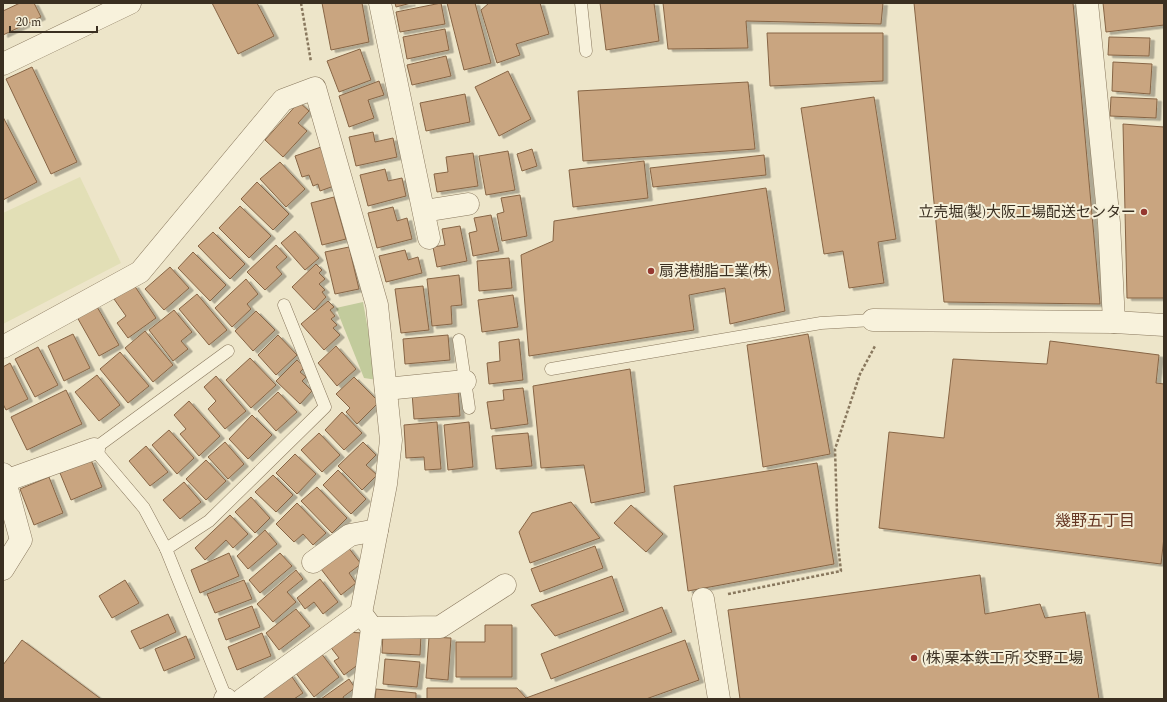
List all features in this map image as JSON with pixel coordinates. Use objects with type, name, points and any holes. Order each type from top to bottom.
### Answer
[{"type":"street","points":[[3,64],[129,3]]},
{"type":"street","points":[[380,3],[429,238]]},
{"type":"street","points":[[1088,3],[1109,223],[1114,322]]},
{"type":"street","points":[[3,347],[140,272],[283,100],[315,88],[377,305],[391,440],[386,484],[377,530],[366,620],[363,699]]},
{"type":"street","points":[[424,211],[468,204]]},
{"type":"street","points":[[880,320],[1114,322],[1164,325]]},
{"type":"street","points":[[386,389],[465,381]]},
{"type":"street","points":[[3,569],[21,540],[4,478],[94,449]]},
{"type":"street","points":[[313,562],[350,535],[377,530]]},
{"type":"street","points":[[230,699],[366,620],[440,627],[505,586]]},
{"type":"street","points":[[703,599],[718,699]]},
{"type":"lane","points":[[581,3],[586,51]]},
{"type":"lane","points":[[166,549],[209,521],[324,407],[284,304]]},
{"type":"lane","points":[[550,370],[821,323],[880,320]]},
{"type":"lane","points":[[459,340],[469,408]]},
{"type":"lane","points":[[228,351],[94,449],[144,508],[166,549],[230,699]]},
{"type":"path","points":[[301,3],[315,88]]},
{"type":"path","points":[[703,599],[841,571],[838,545],[836,449],[860,374],[880,320]]},
{"type":"shaded area","points":[[80,177],[121,263],[3,324],[3,213]]},
{"type":"green space","points":[[363,302],[377,380],[364,378],[336,308]]},
{"type":"building","points":[[20,3],[34,3],[41,17],[3,35],[3,11]]},
{"type":"building","points":[[212,3],[257,3],[274,36],[238,54]]},
{"type":"building","points":[[322,3],[362,3],[369,42],[331,50]]},
{"type":"building","points":[[395,3],[411,3],[396,7]]},
{"type":"building","points":[[441,3],[445,24],[400,32],[396,12]]},
{"type":"building","points":[[447,3],[475,3],[491,63],[464,70]]},
{"type":"building","points":[[489,3],[540,3],[549,34],[516,44],[520,55],[497,63],[481,10]]},
{"type":"building","points":[[600,3],[654,3],[659,41],[606,50]]},
{"type":"building","points":[[663,3],[883,3],[881,24],[746,21],[748,48],[668,49]]},
{"type":"building","points":[[914,3],[1073,3],[1100,304],[944,302]]},
{"type":"building","points":[[1103,3],[1164,3],[1164,25],[1106,32]]},
{"type":"building","points":[[445,29],[449,50],[407,59],[403,37]]},
{"type":"building","points":[[767,33],[883,33],[883,81],[770,86]]},
{"type":"building","points":[[1109,37],[1150,38],[1149,56],[1108,55]]},
{"type":"building","points":[[360,49],[371,80],[339,92],[327,61]]},
{"type":"building","points":[[446,56],[451,76],[412,85],[407,65]]},
{"type":"building","points":[[1113,62],[1152,64],[1150,94],[1112,91]]},
{"type":"building","points":[[32,67],[77,162],[51,174],[6,79]]},
{"type":"building","points":[[508,71],[531,119],[499,136],[475,87]]},
{"type":"building","points":[[379,81],[384,95],[368,100],[374,118],[349,127],[339,96]]},
{"type":"building","points":[[748,82],[755,149],[583,161],[578,91]]},
{"type":"building","points":[[465,94],[470,122],[426,131],[420,103]]},
{"type":"building","points":[[874,97],[896,239],[878,242],[884,283],[849,288],[843,251],[824,254],[801,108]]},
{"type":"building","points":[[1111,97],[1157,99],[1156,118],[1110,116]]},
{"type":"building","points":[[299,102],[309,111],[298,123],[307,131],[283,157],[265,140]]},
{"type":"building","points":[[3,117],[37,182],[3,200]]},
{"type":"building","name":"立売堀(製)大阪工場配送センター","points":[[1123,124],[1164,127],[1164,298],[1127,298]]},
{"type":"building","points":[[373,132],[375,142],[393,138],[397,157],[356,166],[349,137]]},
{"type":"building","points":[[321,147],[334,186],[320,191],[318,184],[313,186],[309,175],[302,177],[295,156]]},
{"type":"building","points":[[532,149],[537,166],[522,171],[517,154]]},
{"type":"building","points":[[508,151],[515,190],[486,195],[479,156]]},
{"type":"building","points":[[473,153],[478,186],[437,192],[434,174],[448,172],[446,157]]},
{"type":"building","points":[[764,155],[766,175],[653,187],[650,168]]},
{"type":"building","points":[[644,161],[648,198],[573,207],[569,170]]},
{"type":"building","points":[[280,162],[305,189],[286,207],[260,179]]},
{"type":"building","points":[[385,169],[388,181],[402,178],[406,196],[368,206],[360,175]]},
{"type":"building","points":[[257,182],[289,214],[273,230],[241,199]]},
{"type":"building","name":"扇港樹脂工業(株)","points":[[766,188],[785,311],[730,324],[725,288],[689,295],[694,330],[529,356],[521,255],[553,241],[554,221]]},
{"type":"building","points":[[520,195],[527,236],[502,241],[497,214],[504,212],[501,198]]},
{"type":"building","points":[[334,197],[346,239],[322,245],[311,203]]},
{"type":"building","points":[[240,206],[271,236],[249,258],[219,228]]},
{"type":"building","points":[[393,207],[397,221],[407,218],[412,239],[377,248],[368,213]]},
{"type":"building","points":[[491,215],[499,251],[473,256],[469,233],[477,231],[474,218]]},
{"type":"building","points":[[460,226],[467,261],[437,267],[433,247],[445,245],[442,229]]},
{"type":"building","points":[[295,231],[319,258],[305,270],[281,243]]},
{"type":"building","points":[[213,232],[245,264],[230,279],[198,246]]},
{"type":"building","points":[[276,245],[287,257],[276,267],[282,274],[265,290],[247,272]]},
{"type":"building","points":[[349,247],[359,289],[335,294],[325,252]]},
{"type":"building","points":[[405,250],[408,260],[418,257],[422,273],[386,282],[379,256]]},
{"type":"building","points":[[193,252],[226,285],[210,301],[178,268]]},
{"type":"building","points":[[509,258],[512,288],[479,291],[477,261]]},
{"type":"building","points":[[316,264],[322,270],[319,273],[325,279],[319,284],[325,290],[322,292],[326,297],[314,310],[292,287]]},
{"type":"building","points":[[170,267],[189,288],[164,310],[145,289]]},
{"type":"building","points":[[459,275],[462,305],[451,306],[452,324],[432,326],[427,279]]},
{"type":"building","points":[[246,279],[258,294],[247,304],[251,309],[232,327],[215,308]]},
{"type":"building","points":[[134,285],[156,318],[128,338],[117,323],[126,316],[114,299]]},
{"type":"building","points":[[423,286],[429,330],[401,333],[395,289]]},
{"type":"building","points":[[197,294],[227,330],[209,345],[179,309]]},
{"type":"building","points":[[513,295],[518,327],[482,332],[478,300]]},
{"type":"building","points":[[328,301],[334,307],[330,310],[335,316],[331,319],[337,325],[333,328],[340,335],[324,350],[301,324]]},
{"type":"building","points":[[96,305],[119,345],[99,356],[77,317]]},
{"type":"building","points":[[174,310],[192,332],[181,341],[188,349],[173,361],[149,330]]},
{"type":"building","points":[[256,311],[275,330],[253,351],[235,331]]},
{"type":"building","points":[[145,331],[173,365],[153,382],[125,348]]},
{"type":"building","points":[[73,334],[90,368],[64,381],[48,346]]},
{"type":"building","points":[[808,334],[830,454],[763,467],[747,345]]},
{"type":"building","points":[[278,335],[297,355],[276,375],[258,355]]},
{"type":"building","points":[[448,335],[450,360],[405,364],[403,339]]},
{"type":"building","points":[[519,339],[523,380],[489,384],[487,363],[500,361],[499,342]]},
{"type":"building","points":[[1050,341],[1159,355],[1156,383],[1164,384],[1164,537],[1161,564],[879,528],[889,432],[944,438],[953,359],[1047,364]]},
{"type":"building","points":[[336,346],[356,369],[337,386],[318,363]]},
{"type":"building","points":[[38,347],[58,385],[35,397],[15,359]]},
{"type":"building","points":[[120,352],[149,386],[128,403],[100,369]]},
{"type":"building","points":[[250,358],[276,385],[251,408],[226,380]]},
{"type":"building","points":[[297,360],[305,367],[300,372],[306,377],[302,381],[312,391],[300,404],[276,381]]},
{"type":"building","points":[[10,363],[28,399],[6,410],[3,404],[3,367]]},
{"type":"building","points":[[630,369],[645,492],[591,503],[584,465],[541,468],[533,386]]},
{"type":"building","points":[[97,375],[120,405],[99,421],[75,392]]},
{"type":"building","points":[[216,376],[246,411],[225,429],[208,409],[216,401],[204,387]]},
{"type":"building","points":[[354,377],[379,402],[357,424],[346,412],[350,408],[336,394]]},
{"type":"building","points":[[523,388],[528,424],[491,429],[487,402],[504,400],[503,390]]},
{"type":"building","points":[[66,390],[82,424],[27,450],[11,417]]},
{"type":"building","points":[[458,390],[460,416],[414,419],[412,393]]},
{"type":"building","points":[[278,392],[297,412],[276,431],[258,411]]},
{"type":"building","points":[[189,401],[220,436],[199,456],[180,434],[186,429],[174,415]]},
{"type":"building","points":[[342,412],[362,433],[344,450],[325,430]]},
{"type":"building","points":[[252,415],[272,435],[248,459],[229,439]]},
{"type":"building","points":[[437,422],[441,469],[425,470],[424,457],[406,458],[404,425]]},
{"type":"building","points":[[469,422],[473,467],[448,470],[444,425]]},
{"type":"building","points":[[169,430],[194,458],[177,474],[152,445]]},
{"type":"building","points":[[319,433],[340,455],[322,472],[301,450]]},
{"type":"building","points":[[528,433],[532,466],[496,469],[492,436]]},
{"type":"building","points":[[225,442],[244,464],[228,479],[208,457]]},
{"type":"building","points":[[363,442],[376,455],[366,465],[377,475],[362,490],[338,466]]},
{"type":"building","points":[[146,446],[168,472],[150,486],[129,461]]},
{"type":"building","points":[[295,454],[316,474],[297,494],[276,473]]},
{"type":"building","points":[[91,460],[102,487],[71,500],[60,473]]},
{"type":"building","points":[[206,460],[226,481],[206,500],[186,479]]},
{"type":"building","points":[[817,463],[834,564],[688,591],[674,486]]},
{"type":"building","points":[[338,470],[366,499],[351,514],[323,485]]},
{"type":"building","points":[[273,475],[293,495],[276,512],[255,492]]},
{"type":"building","points":[[49,477],[63,513],[34,525],[20,489]]},
{"type":"building","points":[[184,482],[201,502],[180,519],[163,500]]},
{"type":"building","points":[[317,487],[347,518],[332,533],[301,501]]},
{"type":"building","points":[[251,497],[270,518],[255,533],[235,512]]},
{"type":"building","points":[[571,502],[600,538],[530,563],[519,532],[532,513]]},
{"type":"building","points":[[297,503],[326,533],[313,545],[303,534],[294,542],[276,524]]},
{"type":"building","points":[[631,505],[663,534],[646,552],[614,523]]},
{"type":"building","points":[[230,515],[248,534],[233,548],[226,540],[205,560],[195,548]]},
{"type":"building","points":[[265,530],[277,544],[248,569],[237,556]]},
{"type":"building","points":[[595,546],[603,568],[540,592],[531,569]]},
{"type":"building","points":[[348,547],[361,564],[349,573],[356,583],[341,595],[321,569]]},
{"type":"building","points":[[229,553],[239,576],[200,593],[191,570]]},
{"type":"building","points":[[280,553],[292,566],[260,593],[249,580]]},
{"type":"building","points":[[296,570],[303,579],[287,592],[296,602],[273,622],[257,604]]},
{"type":"building","name":"(株)栗本鉄工所 交野工場","points":[[980,575],[985,614],[1040,604],[1045,618],[1085,612],[1099,699],[740,699],[728,610]]},
{"type":"building","points":[[612,576],[624,611],[555,636],[531,605]]},
{"type":"building","points":[[320,579],[338,602],[323,614],[314,602],[305,609],[297,598]]},
{"type":"building","points":[[125,580],[139,603],[112,618],[99,596]]},
{"type":"building","points":[[244,580],[252,599],[215,613],[207,594]]},
{"type":"building","points":[[252,606],[260,627],[226,640],[218,619]]},
{"type":"building","points":[[662,607],[672,632],[551,679],[541,654]]},
{"type":"building","points":[[296,609],[310,626],[279,650],[266,633]]},
{"type":"building","points":[[168,614],[176,632],[140,649],[131,631]]},
{"type":"building","points":[[485,625],[512,625],[512,677],[456,677],[456,642],[485,642]]},
{"type":"building","points":[[347,632],[362,633],[359,664],[344,675],[334,661],[339,658],[329,645]]},
{"type":"building","points":[[383,632],[421,635],[420,655],[382,653]]},
{"type":"building","points":[[262,633],[271,656],[237,670],[228,647]]},
{"type":"building","points":[[186,636],[195,658],[164,671],[155,649]]},
{"type":"building","points":[[429,637],[451,638],[448,680],[426,678]]},
{"type":"building","points":[[22,640],[101,699],[3,699],[3,665]]},
{"type":"building","points":[[685,640],[699,680],[646,699],[427,699],[427,688],[517,688],[526,698]]},
{"type":"building","points":[[321,653],[339,677],[314,697],[295,672]]},
{"type":"building","points":[[385,659],[420,662],[417,687],[383,684]]},
{"type":"building","points":[[290,674],[303,693],[294,699],[256,699]]},
{"type":"building","points":[[349,679],[355,688],[343,697],[344,699],[321,699]]},
{"type":"building","points":[[376,689],[416,693],[416,699],[375,699]]},
{"type":"place","name":"立売堀(製)大阪工場配送センター","points":[[1144,212]]},
{"type":"place","name":"扇港樹脂工業(株)","points":[[651,271]]},
{"type":"place","name":"(株)栗本鉄工所 交野工場","points":[[914,658]]},
{"type":"district","name":"幾野五丁目","points":[[1095,521]]}]
